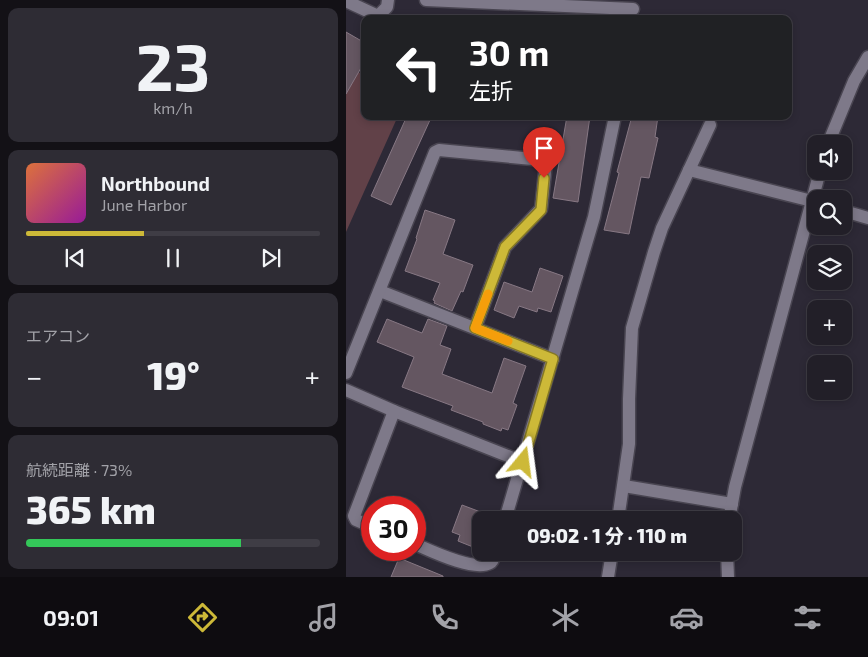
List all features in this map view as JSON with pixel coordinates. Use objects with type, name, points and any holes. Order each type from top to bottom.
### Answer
[{"type":"street","points":[[379,15],[387,7],[388,0]]},
{"type":"street","points":[[426,0],[633,9]]},
{"type":"street","points":[[346,1],[376,15]]},
{"type":"street","points":[[832,135],[854,82],[868,57]]},
{"type":"street","points":[[508,511],[594,217],[613,120]]},
{"type":"street","points":[[620,511],[629,444],[632,328],[662,228],[710,125]]},
{"type":"street","points":[[346,372],[435,152],[439,150],[543,160],[546,163],[541,210],[505,247],[475,328]]},
{"type":"street","points":[[689,170],[807,200]]},
{"type":"street","points":[[852,213],[868,218]]},
{"type":"street","points":[[731,511],[735,488],[807,223]]},
{"type":"street","points":[[380,291],[553,359]]},
{"type":"street","points":[[346,390],[523,462]]},
{"type":"street","points":[[362,496],[394,411]]},
{"type":"street","points":[[624,486],[732,504]]},
{"type":"street","points":[[361,498],[354,516],[356,520],[361,522]]},
{"type":"street","points":[[426,548],[464,564],[489,564],[493,561]]},
{"type":"street","points":[[608,577],[611,561]]},
{"type":"street","points":[[726,561],[728,577]]},
{"type":"shaded area","points":[[346,67],[361,73],[361,120],[396,120],[346,232]]},
{"type":"building","points":[[346,32],[361,41],[361,68],[346,94]]},
{"type":"building","points":[[405,120],[430,120],[391,205],[371,196]]},
{"type":"building","points":[[566,120],[589,120],[578,202],[553,198]]},
{"type":"building","points":[[631,120],[657,120],[655,137],[658,138],[649,178],[641,177],[629,234],[604,230],[619,173],[617,172]]},
{"type":"building","points":[[425,210],[455,220],[443,254],[473,265],[463,292],[461,291],[452,311],[434,303],[435,301],[433,300],[440,283],[405,271]]},
{"type":"building","points":[[540,268],[563,276],[551,312],[538,308],[537,312],[519,306],[514,318],[494,310],[504,282],[532,292]]},
{"type":"building","points":[[387,319],[422,333],[428,319],[447,326],[440,345],[451,349],[442,374],[492,393],[504,358],[526,366],[513,403],[517,405],[508,430],[502,428],[501,431],[483,424],[483,422],[451,410],[453,406],[402,387],[414,357],[377,342]]},
{"type":"building","points":[[462,505],[478,511],[472,511],[472,547],[458,541],[460,535],[452,532]]},
{"type":"building","points":[[398,561],[406,561],[443,576],[443,577],[391,577]]},
{"type":"slow traffic","points":[[488,294],[475,328],[508,341]]},
{"type":"route","points":[[523,462],[553,359],[475,328],[505,247],[541,210],[544,178]]}]
